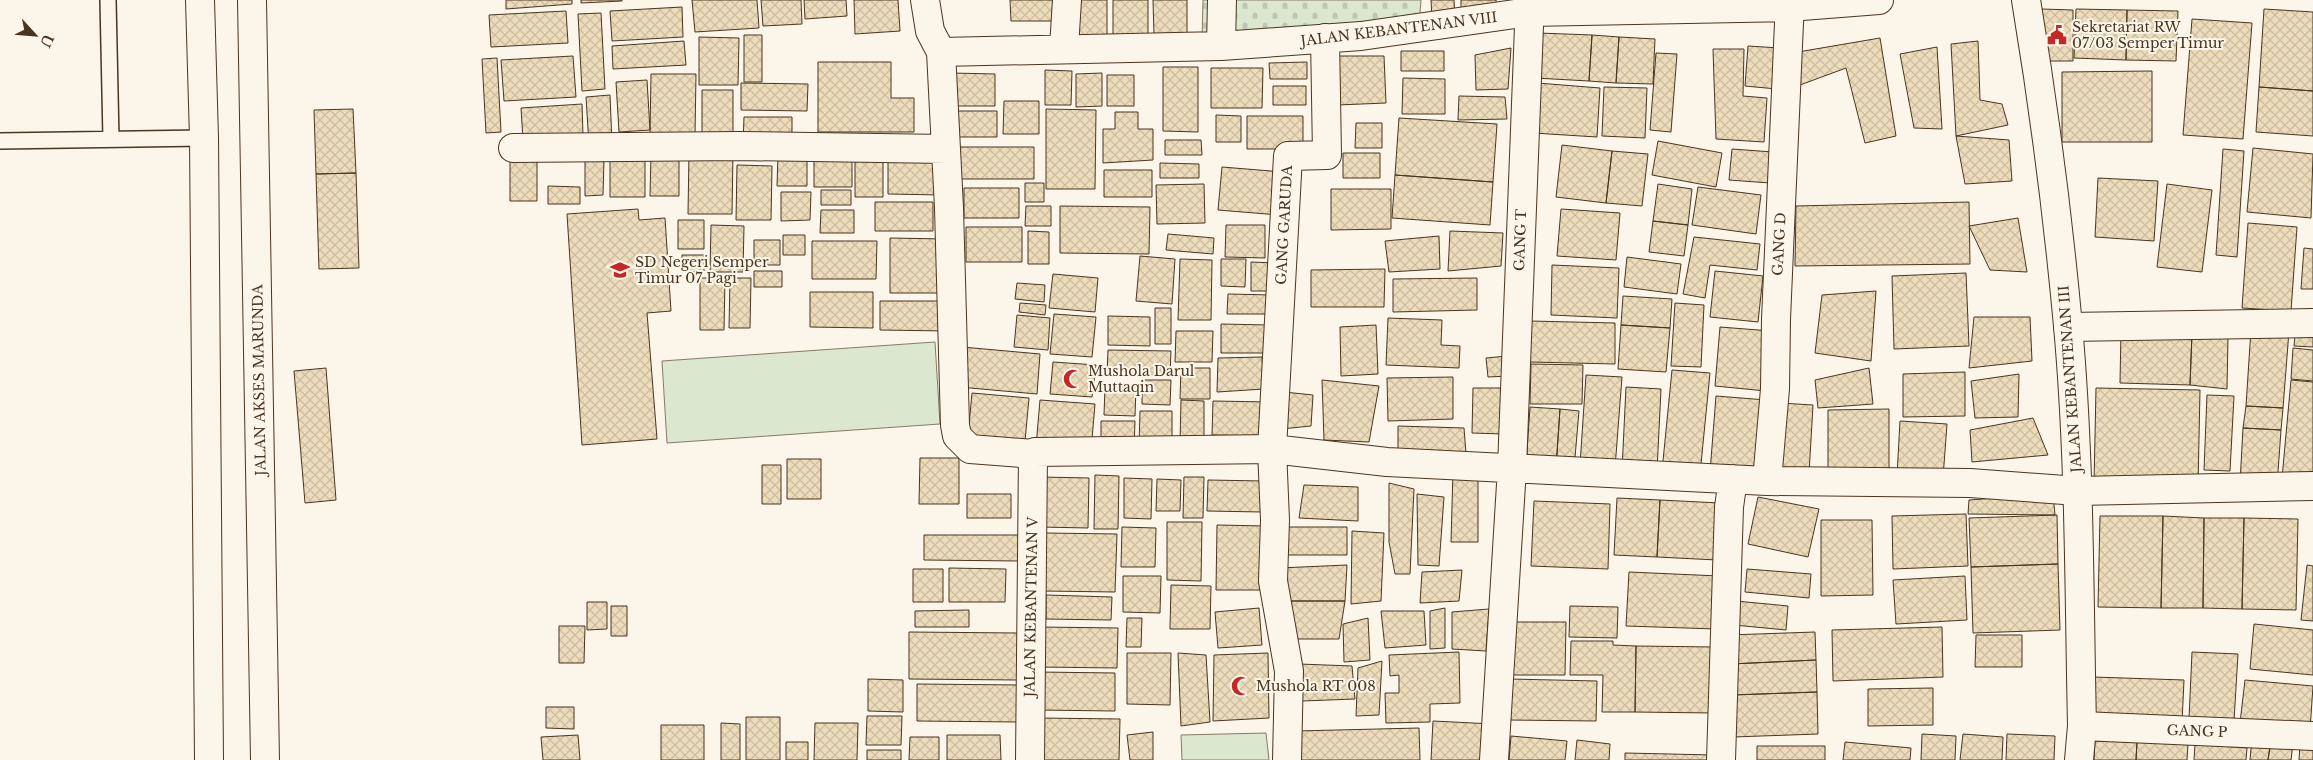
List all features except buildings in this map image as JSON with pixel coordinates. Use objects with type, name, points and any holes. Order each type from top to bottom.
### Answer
[{"type":"street","points":[[200,0],[204,138],[209,760]]},
{"type":"street","name":"JALAN AKSES MARUNDA","points":[[252,0],[266,760]]},
{"type":"street","points":[[925,0],[936,42],[946,150],[957,436],[970,449],[1033,454],[1272,449],[1387,462],[1767,481],[1970,483],[2078,491],[2313,486]]},
{"type":"street","points":[[1064,48],[1067,0]]},
{"type":"street","points":[[1221,46],[1222,0]]},
{"type":"street","name":"JALAN KEBANTENAN VIII","points":[[936,42],[1064,48],[1221,46],[1438,27],[1530,6],[1879,0]]},
{"type":"street","name":"JALAN KEBANTENAN III","points":[[2026,0],[2046,119],[2068,327],[2078,491],[2082,726],[2078,760]]},
{"type":"street","name":"GANG D","points":[[1767,481],[1775,389],[1776,319],[1790,3]]},
{"type":"street","name":"GANG T","points":[[1494,760],[1512,468],[1530,6]]},
{"type":"street","name":"GANG GARUDA","points":[[1272,449],[1288,156],[1327,155],[1325,38]]},
{"type":"street","points":[[514,148],[738,146],[946,150]]},
{"type":"street","points":[[2068,327],[2313,323]]},
{"type":"street","points":[[1272,449],[1275,520],[1273,581],[1290,671],[1288,760]]},
{"type":"street","name":"JALAN KEBANTENAN V","points":[[1030,760],[1033,454]]},
{"type":"street","points":[[1721,760],[1729,507],[1733,479]]},
{"type":"street","name":"GANG P","points":[[2082,726],[2313,736]]},
{"type":"lane","points":[[108,0],[111,139]]},
{"type":"lane","points":[[0,141],[204,138]]},
{"type":"green space","points":[[1203,0],[1421,0],[1419,26],[1202,40]]},
{"type":"green space","points":[[935,342],[940,424],[667,443],[662,361]]},
{"type":"green space","points":[[1266,733],[1269,760],[1182,760],[1181,735]]},
{"type":"place","name":"Sekretariat RW 07/03 Semper Timur","points":[[2057,35]]},
{"type":"place","name":"SD Negeri Semper Timur 07 Pagi","points":[[620,270]]},
{"type":"place","name":"Mushola Darul Muttaqin","points":[[1073,379]]},
{"type":"place","name":"Mushola RT 008","points":[[1241,686]]}]
